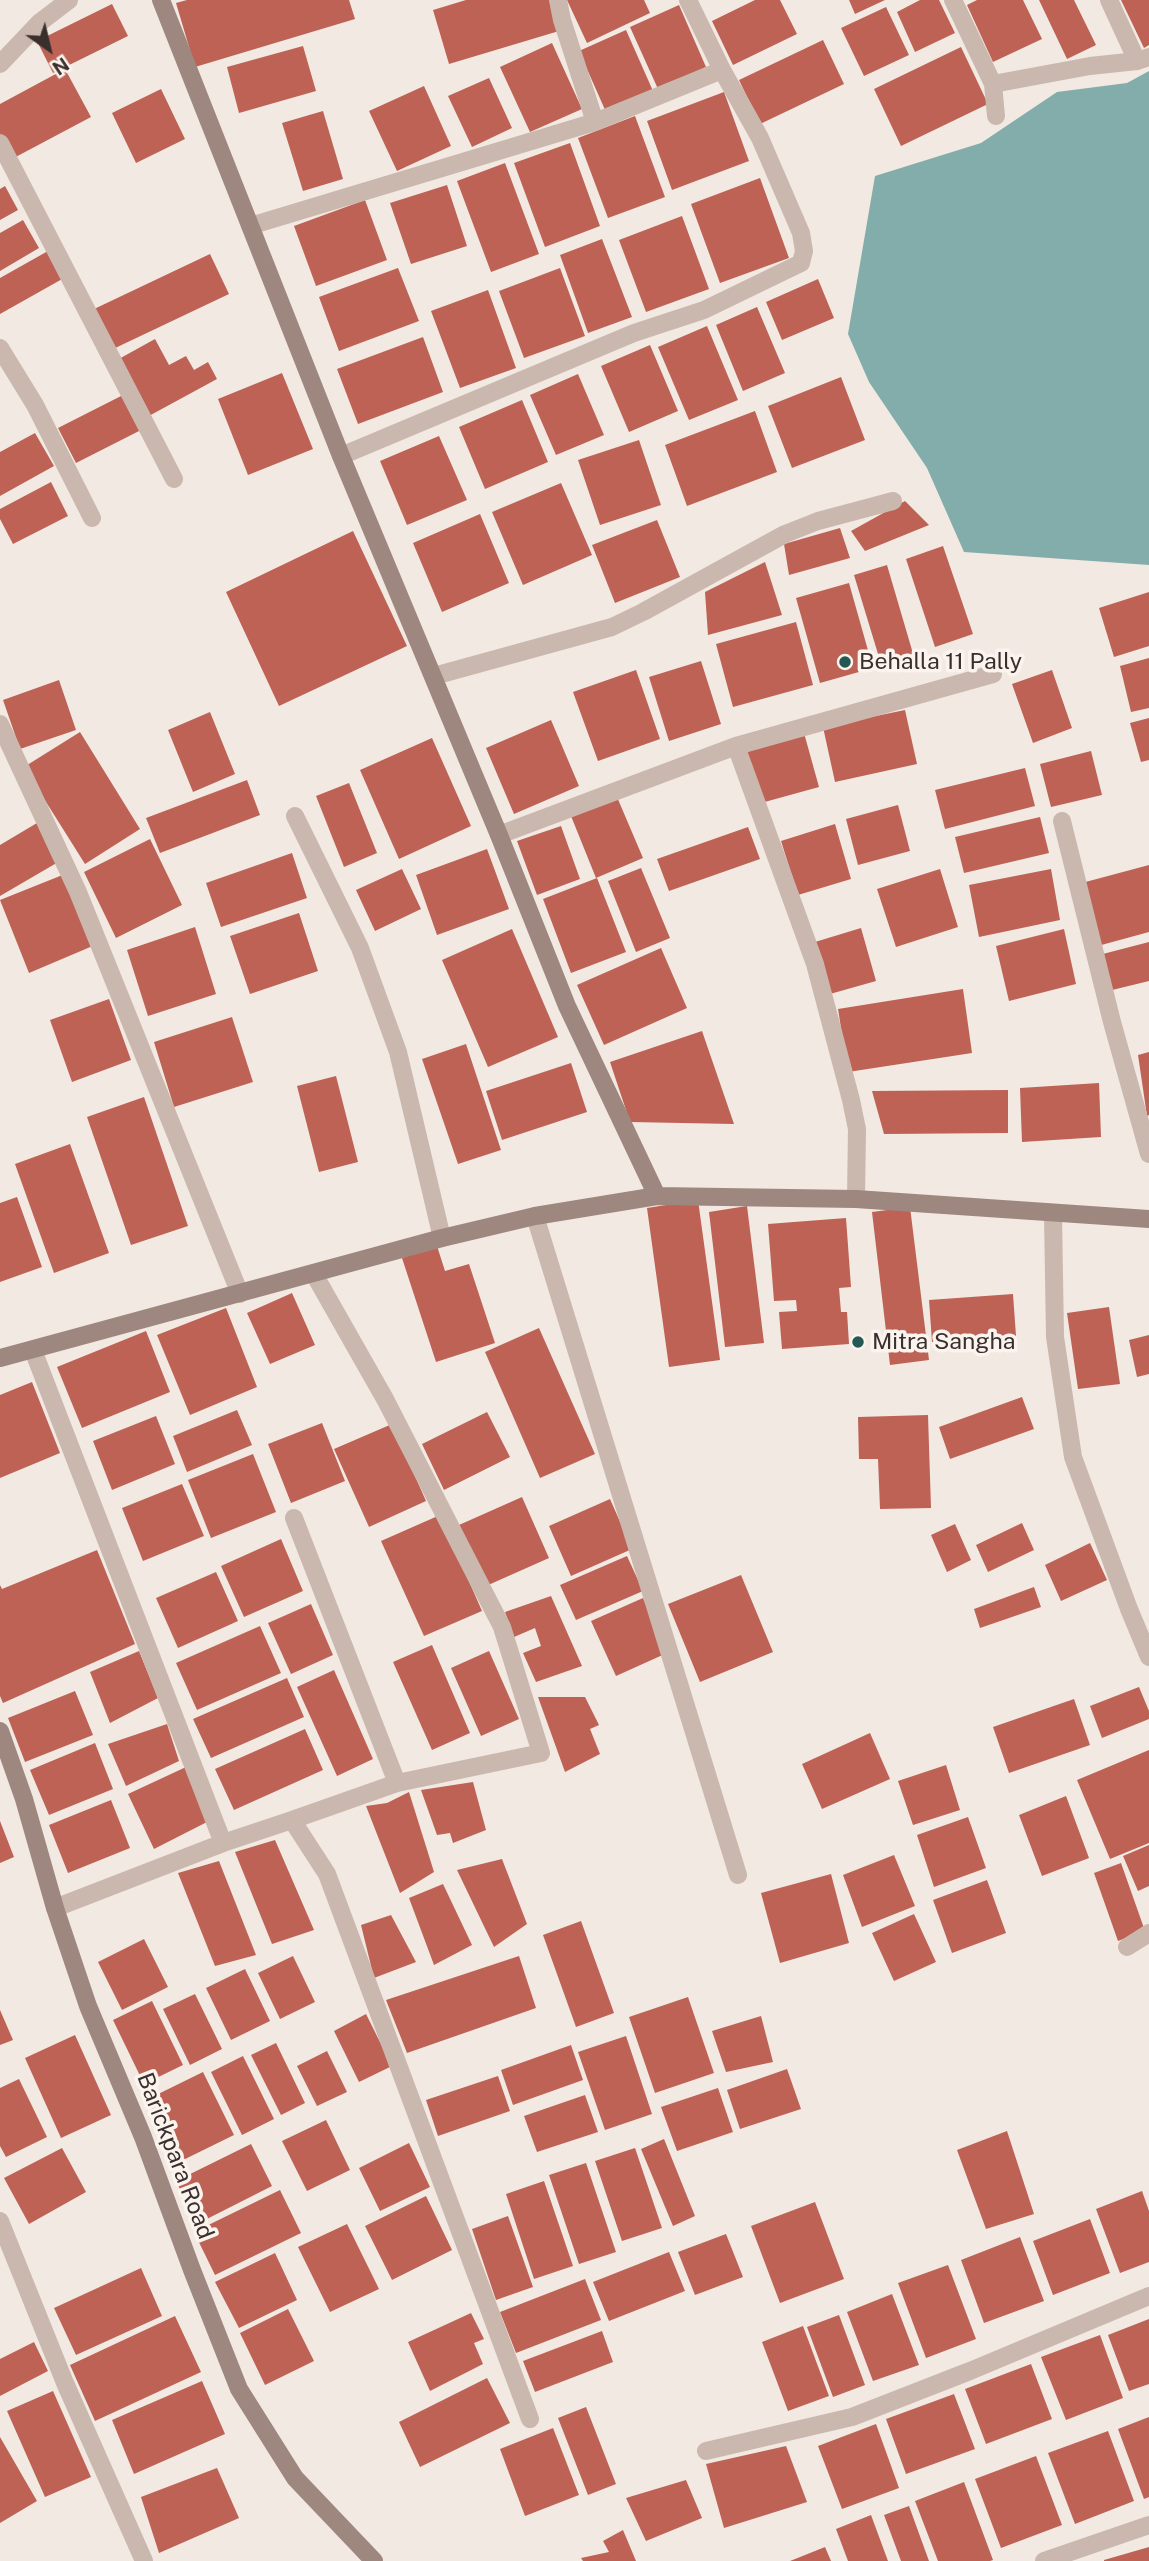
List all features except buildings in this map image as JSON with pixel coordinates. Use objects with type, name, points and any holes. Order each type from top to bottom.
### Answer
[{"type":"street","points":[[0,64],[38,23],[69,0]]},
{"type":"street","points":[[161,0],[341,456],[434,676],[567,1006],[657,1196]]},
{"type":"street","points":[[558,0],[595,122]]},
{"type":"street","points":[[341,456],[634,333],[704,310],[801,263],[804,251],[801,233],[760,138],[722,70],[688,0]]},
{"type":"street","points":[[953,0],[993,83],[996,116]]},
{"type":"street","points":[[993,83],[1143,59],[1109,0]]},
{"type":"street","points":[[250,226],[595,122],[722,70]]},
{"type":"street","points":[[0,143],[174,479]]},
{"type":"street","points":[[0,348],[35,405],[92,519]]},
{"type":"street","points":[[434,676],[612,627],[785,534],[818,521],[893,501]]},
{"type":"street","points":[[499,835],[736,746],[993,674]]},
{"type":"street","points":[[0,724],[78,892],[240,1294]]},
{"type":"street","points":[[736,746],[815,964],[852,1100],[857,1129],[856,1199]]},
{"type":"street","points":[[295,816],[359,948],[398,1052],[442,1238]]},
{"type":"street","points":[[1062,821],[1112,1022],[1149,1154]]},
{"type":"street","points":[[0,1359],[442,1238],[535,1216],[657,1196],[856,1199],[1149,1219]]},
{"type":"street","points":[[1053,1214],[1055,1337],[1073,1457],[1149,1657]]},
{"type":"street","points":[[535,1216],[738,1875]]},
{"type":"street","points":[[55,1908],[223,1843],[397,1783],[541,1753],[502,1627],[386,1399],[314,1273]]},
{"type":"street","points":[[33,1350],[223,1843]]},
{"type":"street","points":[[294,1518],[397,1783]]},
{"type":"street","name":"Barickpara Road","points":[[0,1731],[5,1764],[24,1799],[55,1908],[88,2006],[144,2137],[239,2389],[295,2478],[374,2561]]},
{"type":"street","points":[[292,1820],[327,1874],[530,2420]]},
{"type":"street","points":[[1127,1947],[1149,1933]]},
{"type":"street","points":[[0,2221],[65,2383],[144,2561]]},
{"type":"street","points":[[706,2451],[852,2417],[1149,2296]]},
{"type":"street","points":[[1044,2561],[1149,2525]]},
{"type":"water","points":[[1149,71],[1149,565],[964,552],[927,468],[869,382],[848,334],[875,176],[981,143],[1057,92],[1127,83]]},
{"type":"place","name":"Behalla 11 Pally","points":[[845,662]]},
{"type":"place","name":"Mitra Sangha","points":[[858,1342]]}]
